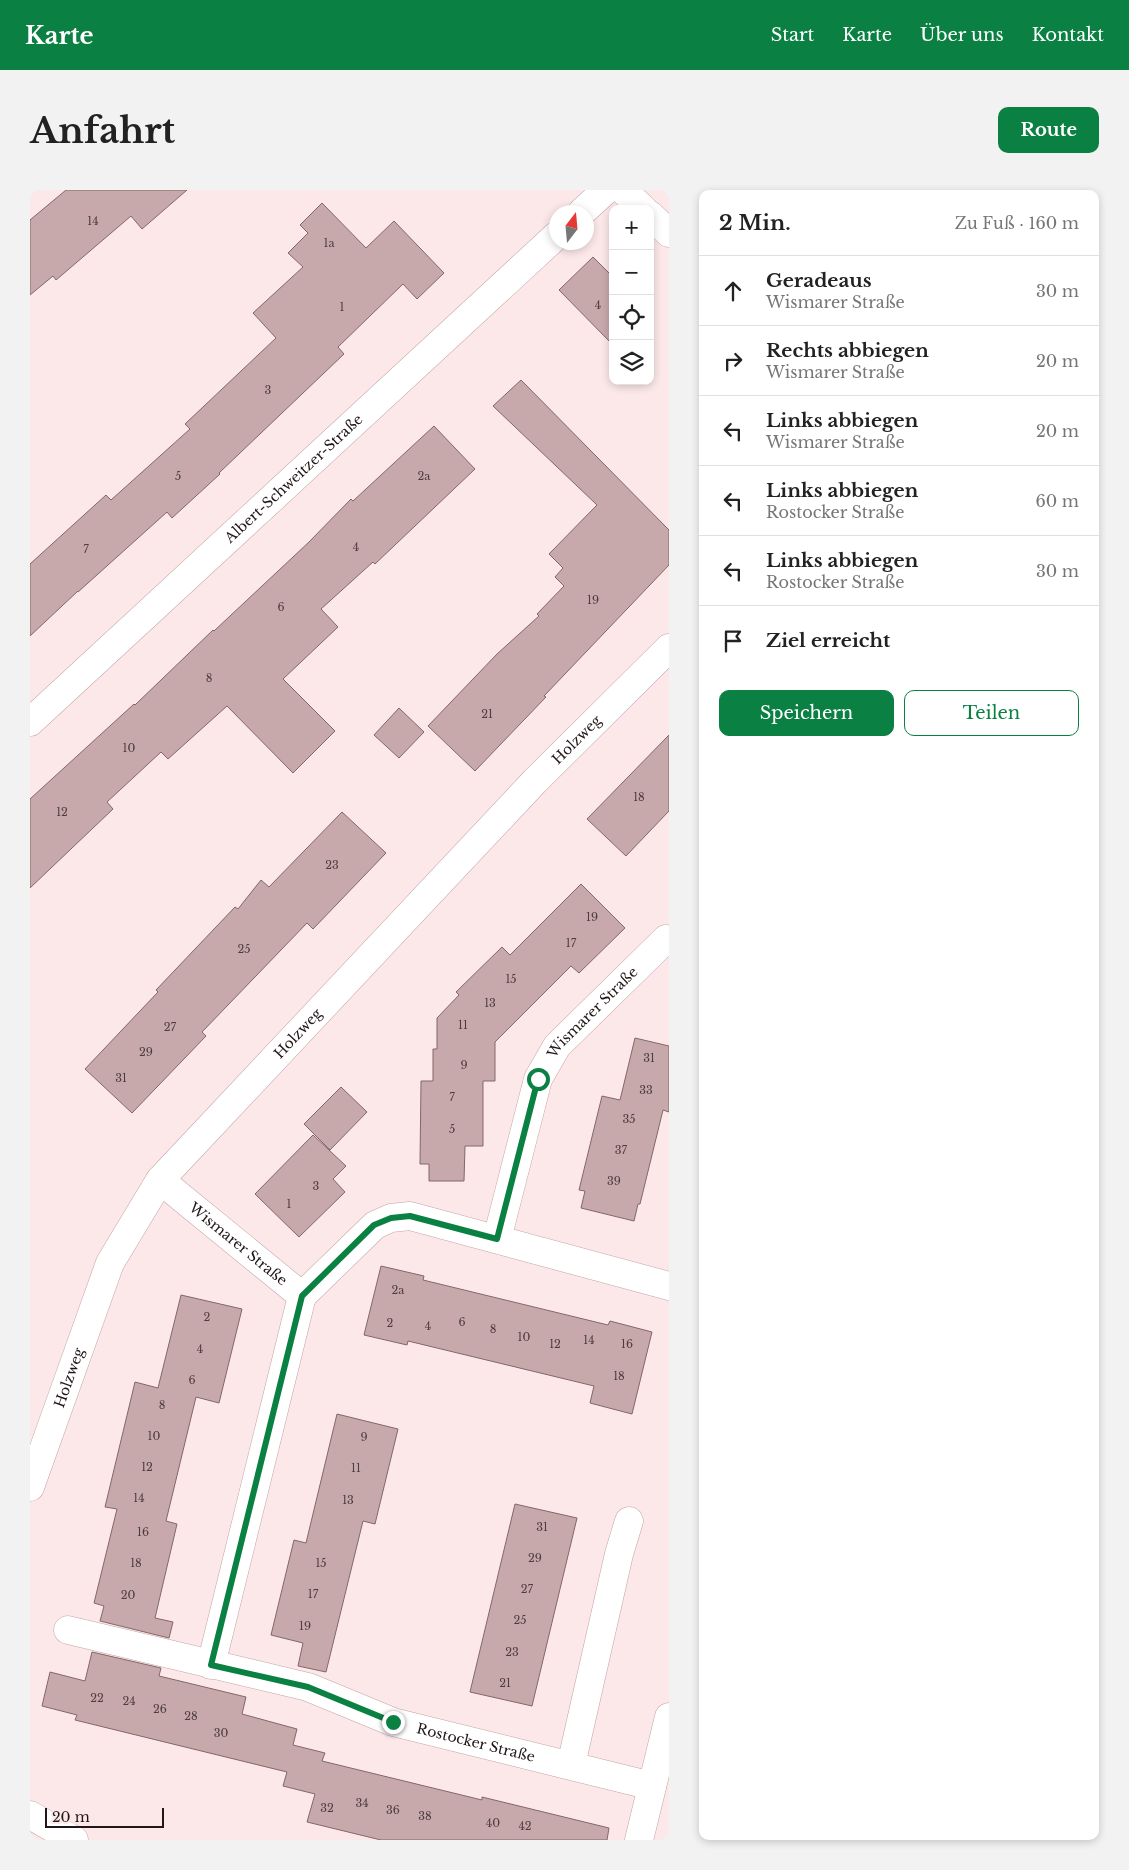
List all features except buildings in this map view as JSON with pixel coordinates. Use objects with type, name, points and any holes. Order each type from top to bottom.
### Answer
[{"type":"street","points":[[590,205],[606,190]]},
{"type":"street","points":[[623,190],[639,205]]},
{"type":"street","points":[[654,220],[669,233]]},
{"type":"street","name":"Albert-Schweitzer-Straße","points":[[30,722],[549,242]]},
{"type":"street","name":"Holzweg","points":[[30,1487],[110,1262],[160,1180],[535,781],[669,648]]},
{"type":"street","name":"Wismarer Straße","points":[[497,1239],[538,1079],[557,1046],[666,939]]},
{"type":"street","name":"Wismarer Straße","points":[[160,1180],[302,1296]]},
{"type":"street","points":[[211,1665],[302,1296],[374,1225],[391,1218],[410,1216],[669,1286]]},
{"type":"street","points":[[570,1764],[619,1554],[629,1522]]},
{"type":"street","name":"Rostocker Straße","points":[[68,1630],[308,1687],[393,1722],[570,1764],[652,1786]]},
{"type":"street","points":[[639,1840],[669,1717]]},
{"type":"street","points":[[30,1815],[74,1840]]},
{"type":"route","points":[[393,1722],[308,1687],[211,1665],[302,1296],[374,1225],[391,1218],[410,1216],[497,1239],[538,1079]]}]
